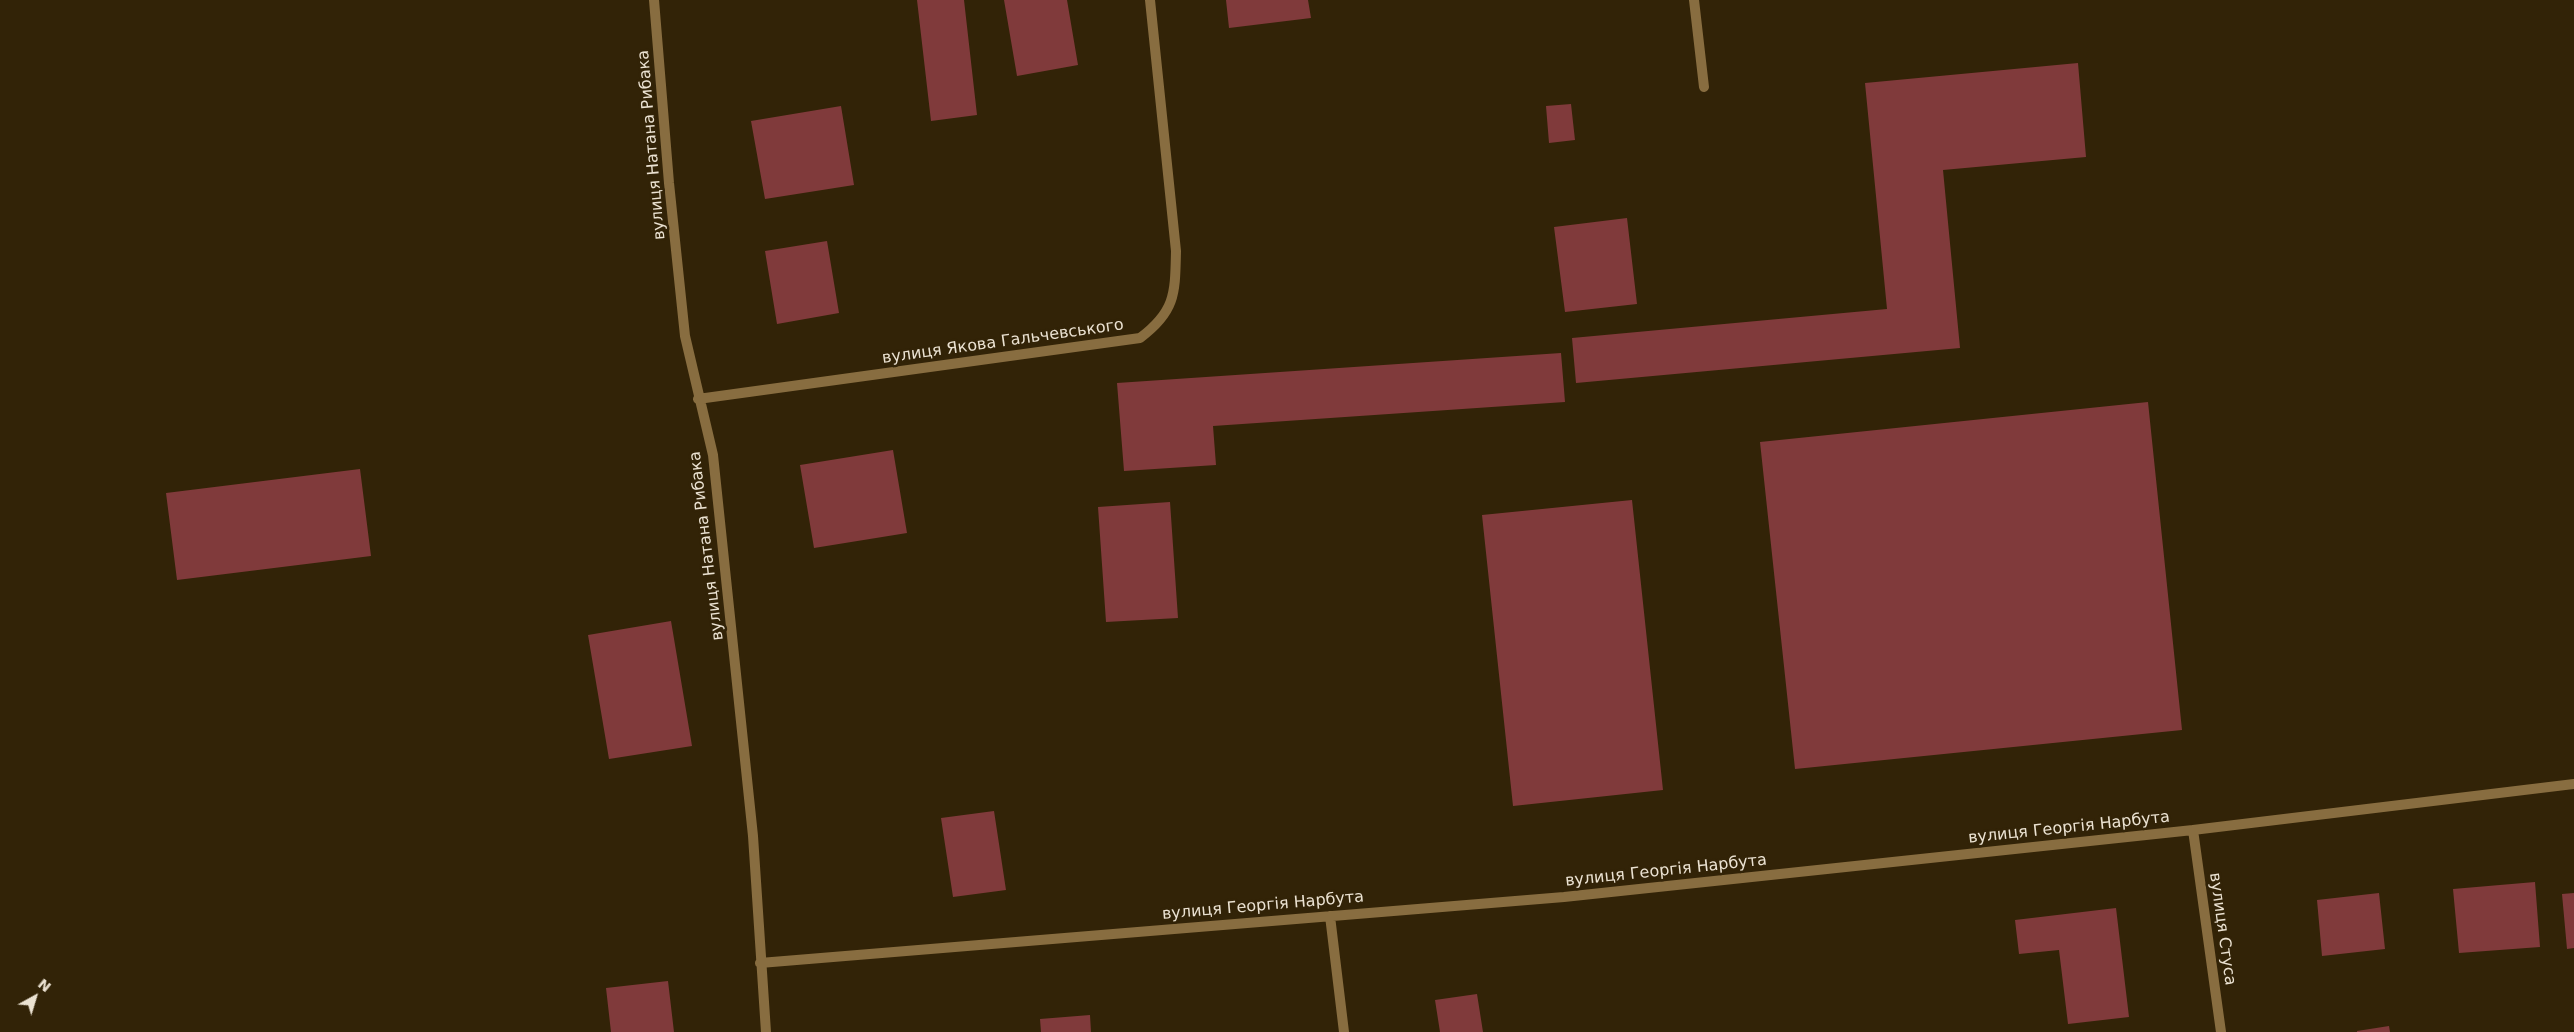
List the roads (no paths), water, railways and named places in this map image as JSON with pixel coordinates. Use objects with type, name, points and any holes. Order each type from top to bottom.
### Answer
[{"type":"street","name":"вулиця Натана Рибака","points":[[654,0],[669,183],[684,327],[698,398],[713,455],[753,836],[766,1032]]},
{"type":"street","name":"вулиця Якова Гальчевського","points":[[698,398],[1140,338],[1159,324],[1170,304],[1175,282],[1176,251],[1150,0]]},
{"type":"street","points":[[1694,0],[1704,87]]},
{"type":"street","name":"вулиця Георгія Нарбута","points":[[760,963],[1564,897],[2193,830],[2574,784]]},
{"type":"street","name":"вулиця Стуса","points":[[2193,830],[2221,1032]]},
{"type":"street","points":[[1330,916],[1344,1032]]}]
